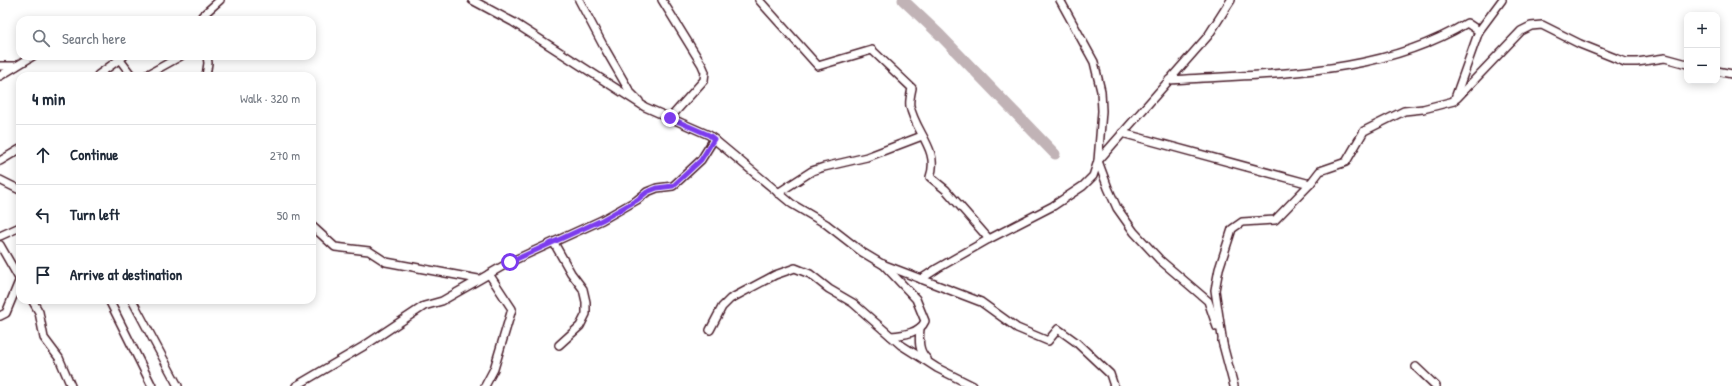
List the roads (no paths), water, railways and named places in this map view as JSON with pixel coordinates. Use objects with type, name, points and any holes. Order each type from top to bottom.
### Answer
[{"type":"street","points":[[202,16],[220,0]]},
{"type":"street","points":[[472,0],[513,22],[645,107],[709,135],[792,204],[826,224],[862,252],[882,264],[981,302],[1017,328],[1048,341],[1058,329],[1076,342],[1110,374],[1114,386]]},
{"type":"street","points":[[579,0],[630,92],[645,107]]},
{"type":"street","points":[[662,0],[705,72],[701,84],[670,118]]},
{"type":"street","points":[[759,0],[818,66],[872,50],[912,88],[909,105],[932,155],[933,168],[930,177],[946,190],[989,239]]},
{"type":"street","points":[[921,279],[989,239],[1053,206],[1083,186],[1093,176],[1098,161],[1102,111],[1101,91],[1094,62],[1060,0]]},
{"type":"street","points":[[1098,161],[1208,36],[1230,0]]},
{"type":"street","points":[[1454,101],[1479,31],[1502,0]]},
{"type":"street","points":[[1169,80],[1330,69],[1384,58],[1421,46],[1450,34],[1467,23],[1479,31]]},
{"type":"street","points":[[1223,344],[1215,290],[1218,268],[1232,229],[1242,222],[1275,220],[1320,172],[1346,162],[1364,131],[1404,111],[1423,109],[1454,101],[1520,31],[1531,26],[1542,25],[1580,44],[1625,62],[1665,58],[1684,63]]},
{"type":"street","points":[[0,76],[26,60]]},
{"type":"street","points":[[102,72],[116,60]]},
{"type":"street","points":[[122,60],[129,72]]},
{"type":"street","points":[[152,72],[174,60]]},
{"type":"street","points":[[207,72],[208,60]]},
{"type":"street","points":[[0,66],[16,66]]},
{"type":"street","points":[[1720,72],[1732,74]]},
{"type":"street","points":[[1122,133],[1310,184]]},
{"type":"street","points":[[778,193],[812,171],[867,157],[922,136]]},
{"type":"street","points":[[296,386],[364,346],[424,306],[442,301],[510,262],[602,220],[637,200],[647,192],[657,188],[673,186],[701,160],[714,139]]},
{"type":"street","points":[[0,161],[16,151]]},
{"type":"street","points":[[1098,161],[1117,208],[1134,232],[1160,260],[1208,301],[1223,344],[1234,386]]},
{"type":"street","points":[[0,180],[16,188]]},
{"type":"street","points":[[0,236],[16,230]]},
{"type":"street","points":[[316,230],[335,247],[369,250],[386,262],[478,280]]},
{"type":"street","points":[[554,242],[571,273],[583,289],[586,302],[586,314],[580,326],[559,345]]},
{"type":"street","points":[[0,245],[16,273]]},
{"type":"street","points":[[882,264],[910,292],[920,306],[926,321],[920,328],[909,333],[891,336]]},
{"type":"street","points":[[710,330],[722,308],[730,299],[775,275],[795,268],[810,274],[829,289],[853,303],[891,336],[937,368],[973,386]]},
{"type":"street","points":[[486,385],[494,369],[512,309],[489,274]]},
{"type":"street","points":[[0,316],[6,313],[16,289]]},
{"type":"street","points":[[34,304],[39,312],[44,338],[59,358],[71,386]]},
{"type":"street","points":[[111,304],[152,386]]},
{"type":"street","points":[[134,304],[178,386]]},
{"type":"street","points":[[920,328],[919,346],[922,353],[937,368]]},
{"type":"street","points":[[1416,367],[1436,386]]},
{"type":"waterway","points":[[903,0],[940,35],[1055,154]]}]
